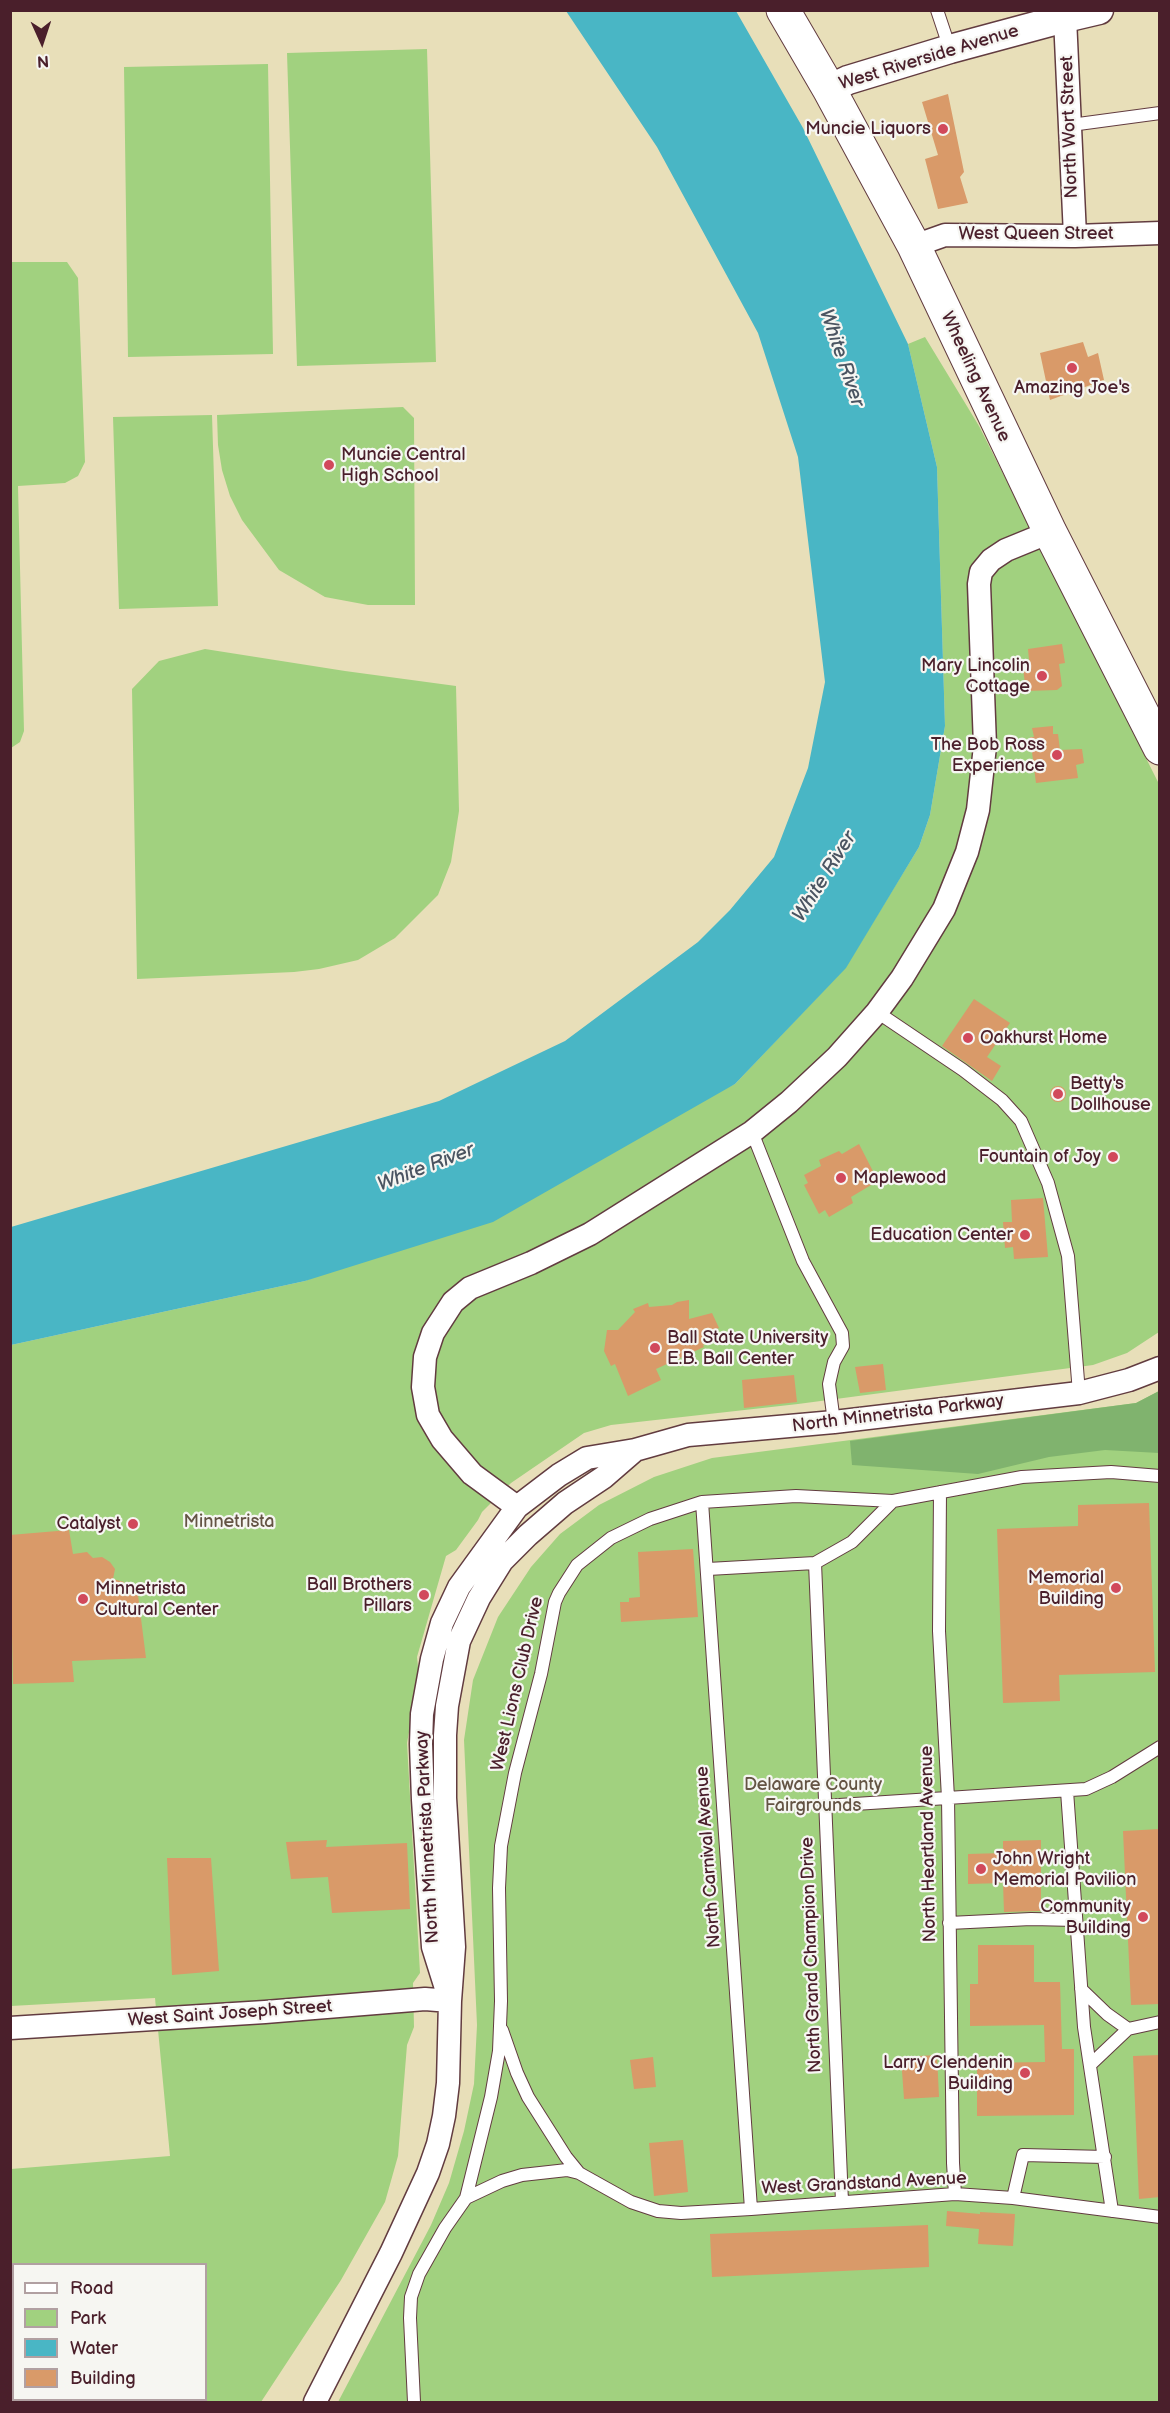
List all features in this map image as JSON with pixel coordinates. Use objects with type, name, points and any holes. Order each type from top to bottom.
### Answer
[{"type":"main road","name":"Wheeling Avenue","points":[[783,10],[829,88],[914,246],[1050,532],[1160,748]]},
{"type":"street","name":"West Riverside Avenue","points":[[829,88],[950,49],[1098,11]]},
{"type":"street","name":"North Wort Street","points":[[1065,18],[1075,236]]},
{"type":"street","name":"West Queen Street","points":[[914,246],[945,234],[1075,236],[1160,233]]},
{"type":"street","points":[[517,1507],[472,1474],[442,1439],[428,1415],[423,1387],[425,1357],[433,1333],[453,1302],[470,1288],[531,1263],[590,1234],[752,1132],[837,1058],[877,1012],[902,978],[944,909],[967,852],[978,810],[985,746],[979,584],[981,572],[991,560],[1006,550],[1050,532]]},
{"type":"street","name":"North Minnetrista Parkway","points":[[450,2001],[432,1947],[423,1800],[422,1714],[432,1659],[442,1623],[459,1587],[517,1507],[559,1475],[587,1458],[635,1450],[688,1436],[715,1431],[834,1422],[1079,1393],[1129,1380],[1160,1368]]},
{"type":"street","name":"North Minnetrista Parkway","points":[[315,2403],[391,2253],[428,2173],[438,2144],[448,2083],[454,1947],[445,1798],[445,1735],[447,1706],[459,1641],[479,1598],[502,1561],[528,1535],[566,1503],[604,1477],[635,1450]]},
{"type":"street","name":"West Saint Joseph Street","points":[[10,2028],[265,2012],[425,1999],[450,2001]]},
{"type":"lane","points":[[937,10],[950,49]]},
{"type":"lane","points":[[1071,125],[1160,113]]},
{"type":"lane","points":[[877,1012],[971,1076],[1002,1100],[1021,1121],[1048,1183],[1068,1256],[1079,1393]]},
{"type":"lane","points":[[752,1132],[803,1260],[842,1333],[843,1346],[834,1362],[829,1384],[834,1422]]},
{"type":"lane","name":"West Lions Club Drive","points":[[414,2403],[411,2297],[424,2265],[445,2228],[466,2198],[496,2076],[500,2023],[501,1846],[515,1773],[541,1674],[558,1593],[578,1565],[610,1538],[650,1519],[702,1502],[796,1496],[893,1501],[1022,1477],[1111,1472],[1160,1476]]},
{"type":"lane","name":"North Heartland Avenue","points":[[940,1492],[939,1631],[948,1798],[952,2151],[955,2194]]},
{"type":"lane","points":[[708,1569],[815,1563],[852,1542],[893,1501]]},
{"type":"lane","name":"North Carnival Avenue","points":[[702,1502],[751,2209]]},
{"type":"lane","name":"North Grand Champion Drive","points":[[815,1563],[842,2202]]},
{"type":"lane","points":[[824,1806],[1086,1788],[1112,1777],[1160,1747]]},
{"type":"lane","points":[[1066,1791],[1084,2027],[1112,2211]]},
{"type":"lane","points":[[949,1923],[1020,1919],[1076,1920]]},
{"type":"lane","points":[[1081,1989],[1107,2014],[1128,2029]]},
{"type":"lane","points":[[1090,2065],[1128,2029],[1160,2022]]},
{"type":"lane","points":[[500,2023],[528,2097],[566,2157],[579,2173]]},
{"type":"lane","points":[[1013,2198],[1023,2155],[1105,2157]]},
{"type":"lane","name":"West Lions Club Drive","points":[[466,2198],[502,2181],[522,2175],[567,2170],[579,2173]]},
{"type":"lane","name":"West Grandstand Avenue","points":[[579,2173],[631,2202],[658,2211],[751,2209],[955,2194],[1013,2198],[1160,2217]]},
{"type":"green space","points":[[427,49],[436,362],[297,366],[287,53]]},
{"type":"green space","points":[[268,64],[273,354],[128,357],[124,67]]},
{"type":"green space","points":[[11,262],[67,262],[78,278],[85,462],[78,476],[65,483],[18,486],[24,731],[20,742],[11,748]]},
{"type":"green space","name":"Minnetrista","points":[[925,337],[979,426],[1159,784],[1159,1332],[1127,1353],[1093,1365],[798,1404],[611,1425],[584,1433],[511,1483],[482,1512],[456,1550],[446,1556],[417,1657],[419,1677],[407,1743],[420,1973],[413,1983],[414,2027],[407,2045],[398,2156],[385,2202],[341,2280],[261,2402],[11,2402],[11,2169],[170,2156],[155,1998],[11,2006],[11,1345],[305,1281],[735,1084],[845,968],[919,847],[930,815],[945,726],[937,467],[908,344]]},
{"type":"green space","points":[[403,407],[414,418],[415,605],[368,605],[325,597],[279,570],[242,520],[230,496],[222,470],[217,415]]},
{"type":"green space","points":[[212,415],[218,606],[119,609],[113,417]]},
{"type":"green space","points":[[205,649],[456,686],[459,811],[451,862],[438,895],[395,938],[358,960],[294,972],[137,979],[132,689],[159,661]]},
{"type":"green space","name":"Delaware County Fairgrounds","points":[[1159,1391],[1159,2402],[338,2402],[431,2225],[449,2183],[464,2131],[474,2084],[477,2025],[464,1740],[473,1680],[498,1617],[531,1567],[560,1534],[599,1505],[654,1477],[712,1458],[1136,1403]]},
{"type":"green space","points":[[1159,1391],[1159,1453],[1105,1450],[1049,1457],[978,1474],[852,1465],[850,1441],[1136,1403]]},
{"type":"water","name":"White River","points":[[566,11],[736,11],[803,128],[908,344],[937,467],[945,726],[930,815],[919,847],[846,968],[735,1084],[493,1222],[305,1281],[11,1345],[11,1227],[439,1101],[565,1041],[698,942],[730,910],[774,857],[808,768],[825,682],[798,457],[758,333],[657,147]]},
{"type":"building","name":"Muncie Liquors","points":[[948,94],[964,172],[960,177],[968,203],[938,209],[925,159],[938,155],[922,102]]},
{"type":"building","name":"Amazing Joe's","points":[[1083,342],[1088,357],[1098,353],[1104,380],[1050,400],[1040,353]]},
{"type":"building","name":"Mary Lincolin Cottage","points":[[1062,644],[1065,663],[1059,664],[1062,686],[1057,690],[1026,691],[1022,661],[1029,660],[1028,649]]},
{"type":"building","name":"The Bob Ross Experience","points":[[1053,726],[1053,734],[1058,734],[1060,750],[1082,749],[1084,763],[1076,765],[1078,778],[1036,783],[1030,737],[1034,737],[1032,728]]},
{"type":"building","name":"Oakhurst Home","points":[[974,999],[1010,1023],[987,1057],[1001,1066],[992,1081],[942,1046]]},
{"type":"building","name":"Betty's Dollhouse","points":[[1058,1086],[1064,1088],[1066,1094],[1064,1100],[1058,1102],[1052,1100],[1050,1094],[1052,1088]]},
{"type":"building","name":"Maplewood","points":[[859,1144],[878,1181],[851,1197],[853,1203],[829,1217],[825,1210],[819,1214],[804,1185],[808,1183],[804,1175],[821,1166],[819,1160],[839,1151],[842,1154]]},
{"type":"building","name":"Education Center","points":[[1043,1198],[1048,1257],[1014,1259],[1013,1247],[1005,1248],[1003,1222],[1012,1222],[1011,1200]]},
{"type":"building","name":"Ball State University E.B. Ball Center","points":[[689,1300],[689,1319],[712,1313],[719,1328],[705,1333],[708,1343],[703,1345],[704,1347],[656,1369],[661,1380],[628,1396],[615,1364],[611,1366],[604,1351],[607,1330],[618,1330],[635,1312],[633,1309],[648,1303],[649,1307],[672,1305]]},
{"type":"building","points":[[883,1364],[886,1390],[860,1393],[855,1367]]},
{"type":"building","points":[[794,1375],[797,1402],[744,1408],[742,1380]]},
{"type":"building","points":[[1149,1503],[1155,1672],[1059,1675],[1060,1701],[1003,1703],[997,1529],[1078,1526],[1078,1505]]},
{"type":"building","name":"Minnetrista Cultural Center","points":[[69,1530],[73,1554],[87,1552],[93,1558],[102,1557],[110,1562],[115,1569],[113,1579],[124,1582],[120,1594],[138,1595],[146,1658],[72,1661],[74,1682],[13,1684],[10,1535]]},
{"type":"building","points":[[693,1549],[698,1617],[621,1622],[620,1602],[629,1602],[629,1598],[640,1597],[638,1552]]},
{"type":"building","name":"Community Building","points":[[1160,1829],[1160,2004],[1131,2005],[1123,1831]]},
{"type":"building","points":[[327,1840],[326,1847],[407,1843],[410,1909],[332,1913],[328,1877],[291,1879],[286,1842]]},
{"type":"building","points":[[1041,1840],[1041,1911],[1004,1912],[1003,1883],[968,1884],[968,1854],[1003,1853],[1003,1841]]},
{"type":"building","points":[[167,1858],[211,1858],[219,1971],[172,1975]]},
{"type":"building","points":[[978,1945],[1034,1945],[1034,1982],[1060,1982],[1062,2049],[1074,2049],[1074,2115],[977,2116],[977,2063],[1045,2062],[1044,2025],[970,2026],[970,1984],[978,1984]]},
{"type":"building","points":[[937,2055],[939,2097],[904,2099],[901,2057]]},
{"type":"building","points":[[1160,2055],[1160,2197],[1139,2199],[1133,2056]]},
{"type":"building","points":[[653,2057],[656,2087],[634,2089],[630,2060]]},
{"type":"building","points":[[683,2140],[688,2192],[654,2196],[649,2143]]},
{"type":"building","points":[[947,2211],[1015,2214],[1013,2246],[978,2244],[979,2229],[946,2226]]},
{"type":"building","points":[[928,2225],[929,2267],[712,2277],[710,2234]]},
{"type":"place","name":"Muncie Liquors","points":[[943,129]]},
{"type":"place","name":"Amazing Joe's","points":[[1072,368]]},
{"type":"place","name":"Muncie Central High School","points":[[329,465]]},
{"type":"place","name":"Mary Lincolin Cottage","points":[[1042,676]]},
{"type":"place","name":"The Bob Ross Experience","points":[[1057,755]]},
{"type":"place","name":"Oakhurst Home","points":[[968,1038]]},
{"type":"place","name":"Betty's Dollhouse","points":[[1058,1094]]},
{"type":"place","name":"Fountain of Joy","points":[[1113,1157]]},
{"type":"place","name":"Maplewood","points":[[841,1178]]},
{"type":"place","name":"Education Center","points":[[1025,1235]]},
{"type":"place","name":"Ball State University E.B. Ball Center","points":[[655,1348]]},
{"type":"place","name":"Catalyst","points":[[133,1524]]},
{"type":"place","name":"Memorial Building","points":[[1116,1588]]},
{"type":"place","name":"Ball Brothers Pillars","points":[[424,1595]]},
{"type":"place","name":"Minnetrista Cultural Center","points":[[83,1599]]},
{"type":"place","name":"John Wright Memorial Pavilion","points":[[981,1869]]},
{"type":"place","name":"Community Building","points":[[1143,1917]]},
{"type":"place","name":"Larry Clendenin Building","points":[[1025,2073]]}]
